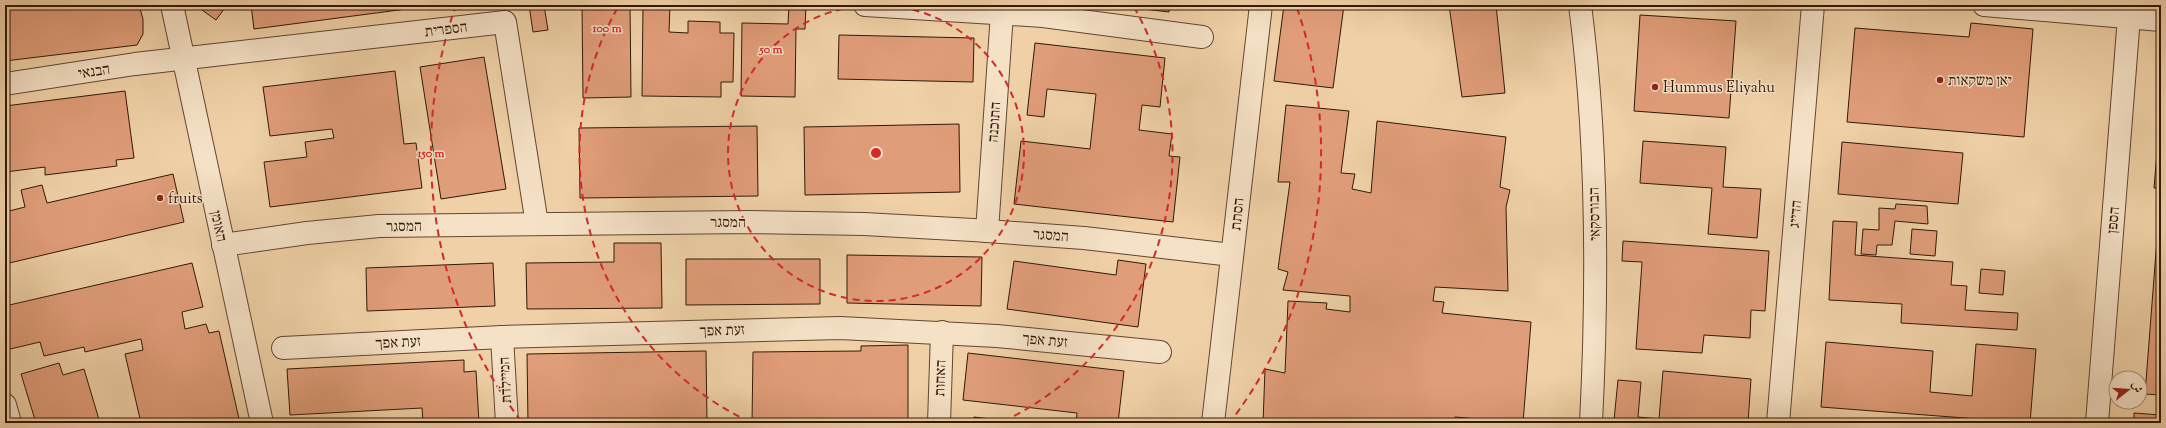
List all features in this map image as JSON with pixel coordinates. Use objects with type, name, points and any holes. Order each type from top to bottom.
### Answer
[{"type":"street","name":"האומן","points":[[172,5],[262,423]]},
{"type":"street","points":[[864,5],[1043,16],[1202,37]]},
{"type":"street","name":"הסתת","points":[[1213,423],[1261,5]]},
{"type":"street","name":"הבורסקאי","points":[[1580,5],[1589,103],[1593,180],[1595,318],[1591,423]]},
{"type":"street","name":"הדייג","points":[[1778,423],[1812,5]]},
{"type":"street","points":[[1984,5],[2161,20]]},
{"type":"street","name":"התוכנה","points":[[986,231],[1002,13]]},
{"type":"street","name":"הספן","points":[[2097,423],[2129,17]]},
{"type":"street","name":"הספרית","points":[[183,59],[505,22],[537,224]]},
{"type":"street","name":"הבנאי","points":[[5,84],[183,59]]},
{"type":"street","name":"המסגר","points":[[223,245],[355,228],[537,224],[800,223],[986,231],[1090,238],[1232,255]]},
{"type":"street","name":"זעת אפך","points":[[283,348],[502,337],[785,328],[840,328],[942,332],[1052,340],[1160,352]]},
{"type":"street","name":"האחות","points":[[939,423],[942,332]]},
{"type":"street","name":"המיילדת","points":[[502,337],[507,423]]},
{"type":"street","points":[[5,405],[10,423]]},
{"type":"building","points":[[5,5],[139,5],[143,19],[143,34],[137,45],[5,61]]},
{"type":"building","points":[[195,5],[227,5],[216,20]]},
{"type":"building","points":[[251,5],[437,5],[254,29]]},
{"type":"building","points":[[529,5],[544,5],[548,30],[533,32]]},
{"type":"building","points":[[582,5],[630,5],[631,97],[583,98]]},
{"type":"building","points":[[643,5],[670,5],[669,32],[688,33],[688,21],[720,22],[720,33],[734,33],[733,82],[721,82],[721,97],[642,96]]},
{"type":"building","points":[[789,5],[806,5],[805,29],[796,29],[795,97],[741,96],[742,23],[788,24]]},
{"type":"building","points":[[1110,5],[1170,5],[1169,12]]},
{"type":"building","points":[[1284,5],[1344,5],[1333,88],[1274,81]]},
{"type":"building","points":[[1449,5],[1496,5],[1505,93],[1462,97]]},
{"type":"building","points":[[1640,15],[1736,21],[1729,118],[1634,111]]},
{"type":"building","name":"יאן משקאות","points":[[1971,23],[2033,29],[2024,137],[1847,122],[1855,28],[1969,37]]},
{"type":"building","points":[[839,35],[974,38],[973,82],[838,79]]},
{"type":"building","points":[[1035,43],[1165,58],[1160,107],[1142,105],[1139,130],[1172,134],[1169,156],[1180,157],[1173,222],[1014,204],[1021,141],[1090,149],[1096,94],[1047,89],[1044,117],[1027,115]]},
{"type":"building","points":[[484,57],[506,189],[441,199],[420,67]]},
{"type":"building","points":[[395,71],[404,144],[416,143],[422,188],[270,207],[264,162],[307,157],[305,142],[334,138],[332,129],[270,136],[263,87]]},
{"type":"building","points":[[125,91],[134,158],[116,160],[117,166],[45,175],[45,167],[5,172],[5,106]]},
{"type":"building","points":[[2161,104],[2161,188],[2154,188]]},
{"type":"building","points":[[1286,105],[1349,111],[1341,173],[1355,174],[1352,189],[1371,193],[1377,121],[1506,137],[1500,187],[1510,190],[1506,207],[1508,291],[1435,287],[1433,301],[1444,302],[1442,313],[1531,322],[1523,423],[1455,417],[1454,423],[1263,423],[1265,369],[1285,373],[1288,301],[1327,303],[1326,309],[1350,312],[1350,296],[1283,290],[1288,272],[1278,269],[1290,182],[1278,182]]},
{"type":"building","points":[[959,124],[960,192],[805,195],[804,127]]},
{"type":"building","points":[[757,126],[758,196],[580,198],[579,128]]},
{"type":"building","points":[[1643,141],[1726,147],[1723,187],[1761,189],[1757,238],[1708,234],[1712,188],[1640,183]]},
{"type":"building","points":[[1842,142],[1963,153],[1958,204],[1838,194]]},
{"type":"building","points":[[173,174],[184,222],[5,264],[5,212],[25,207],[21,190],[42,185],[47,203]]},
{"type":"building","points":[[1896,204],[1927,206],[1928,224],[1895,221],[1892,245],[1877,245],[1876,255],[1861,254],[1863,229],[1879,230],[1879,208],[1895,209]]},
{"type":"building","points":[[1833,221],[1857,222],[1855,255],[1953,262],[1951,285],[1967,286],[1965,310],[2018,313],[2017,330],[1901,323],[1902,304],[1829,300]]},
{"type":"building","points":[[1912,229],[1937,231],[1935,256],[1910,254]]},
{"type":"building","points":[[2157,239],[2161,240],[2161,395],[2148,394],[2147,370]]},
{"type":"building","points":[[1623,241],[1769,251],[1765,311],[1751,310],[1750,338],[1704,335],[1702,353],[1636,349],[1642,262],[1622,261]]},
{"type":"building","points":[[614,243],[661,243],[662,308],[527,309],[526,263],[614,262]]},
{"type":"building","points":[[847,255],[982,257],[981,306],[847,303]]},
{"type":"building","points":[[686,259],[820,259],[820,304],[686,305]]},
{"type":"building","points":[[1118,260],[1146,264],[1138,327],[1007,309],[1014,261],[1116,275]]},
{"type":"building","points":[[192,263],[203,307],[182,312],[185,329],[206,324],[209,333],[219,331],[240,423],[141,423],[125,354],[143,350],[141,339],[85,352],[84,347],[44,356],[40,342],[10,349],[5,329],[5,306]]},
{"type":"building","points":[[493,263],[495,306],[367,311],[366,268]]},
{"type":"building","points":[[1981,269],[2005,271],[2003,295],[1979,293]]},
{"type":"building","points":[[1826,342],[1933,351],[1930,392],[1972,396],[1976,344],[2036,349],[2030,423],[1821,407]]},
{"type":"building","points":[[908,345],[908,423],[752,423],[753,352],[861,351],[861,346]]},
{"type":"building","points":[[706,351],[707,423],[528,423],[527,354]]},
{"type":"building","points":[[968,353],[1124,371],[1118,423],[1076,423],[1077,413],[963,400]]},
{"type":"building","points":[[464,360],[464,372],[476,371],[479,423],[423,423],[422,408],[290,415],[287,369]]},
{"type":"building","points":[[59,363],[63,375],[84,369],[100,423],[36,423],[21,374]]},
{"type":"building","points":[[1663,371],[1751,379],[1748,423],[1631,423],[1631,421],[1614,420],[1618,380],[1641,382],[1638,417],[1659,419]]},
{"type":"building","points":[[2134,413],[2161,415],[2161,423],[2134,423]]},
{"type":"building","points":[[974,417],[1025,423],[974,423]]},
{"type":"place","name":"יאן משקאות","points":[[1940,80]]},
{"type":"place","name":"Hummus Eliyahu","points":[[1655,87]]},
{"type":"place","name":"fruits","points":[[160,198]]}]
